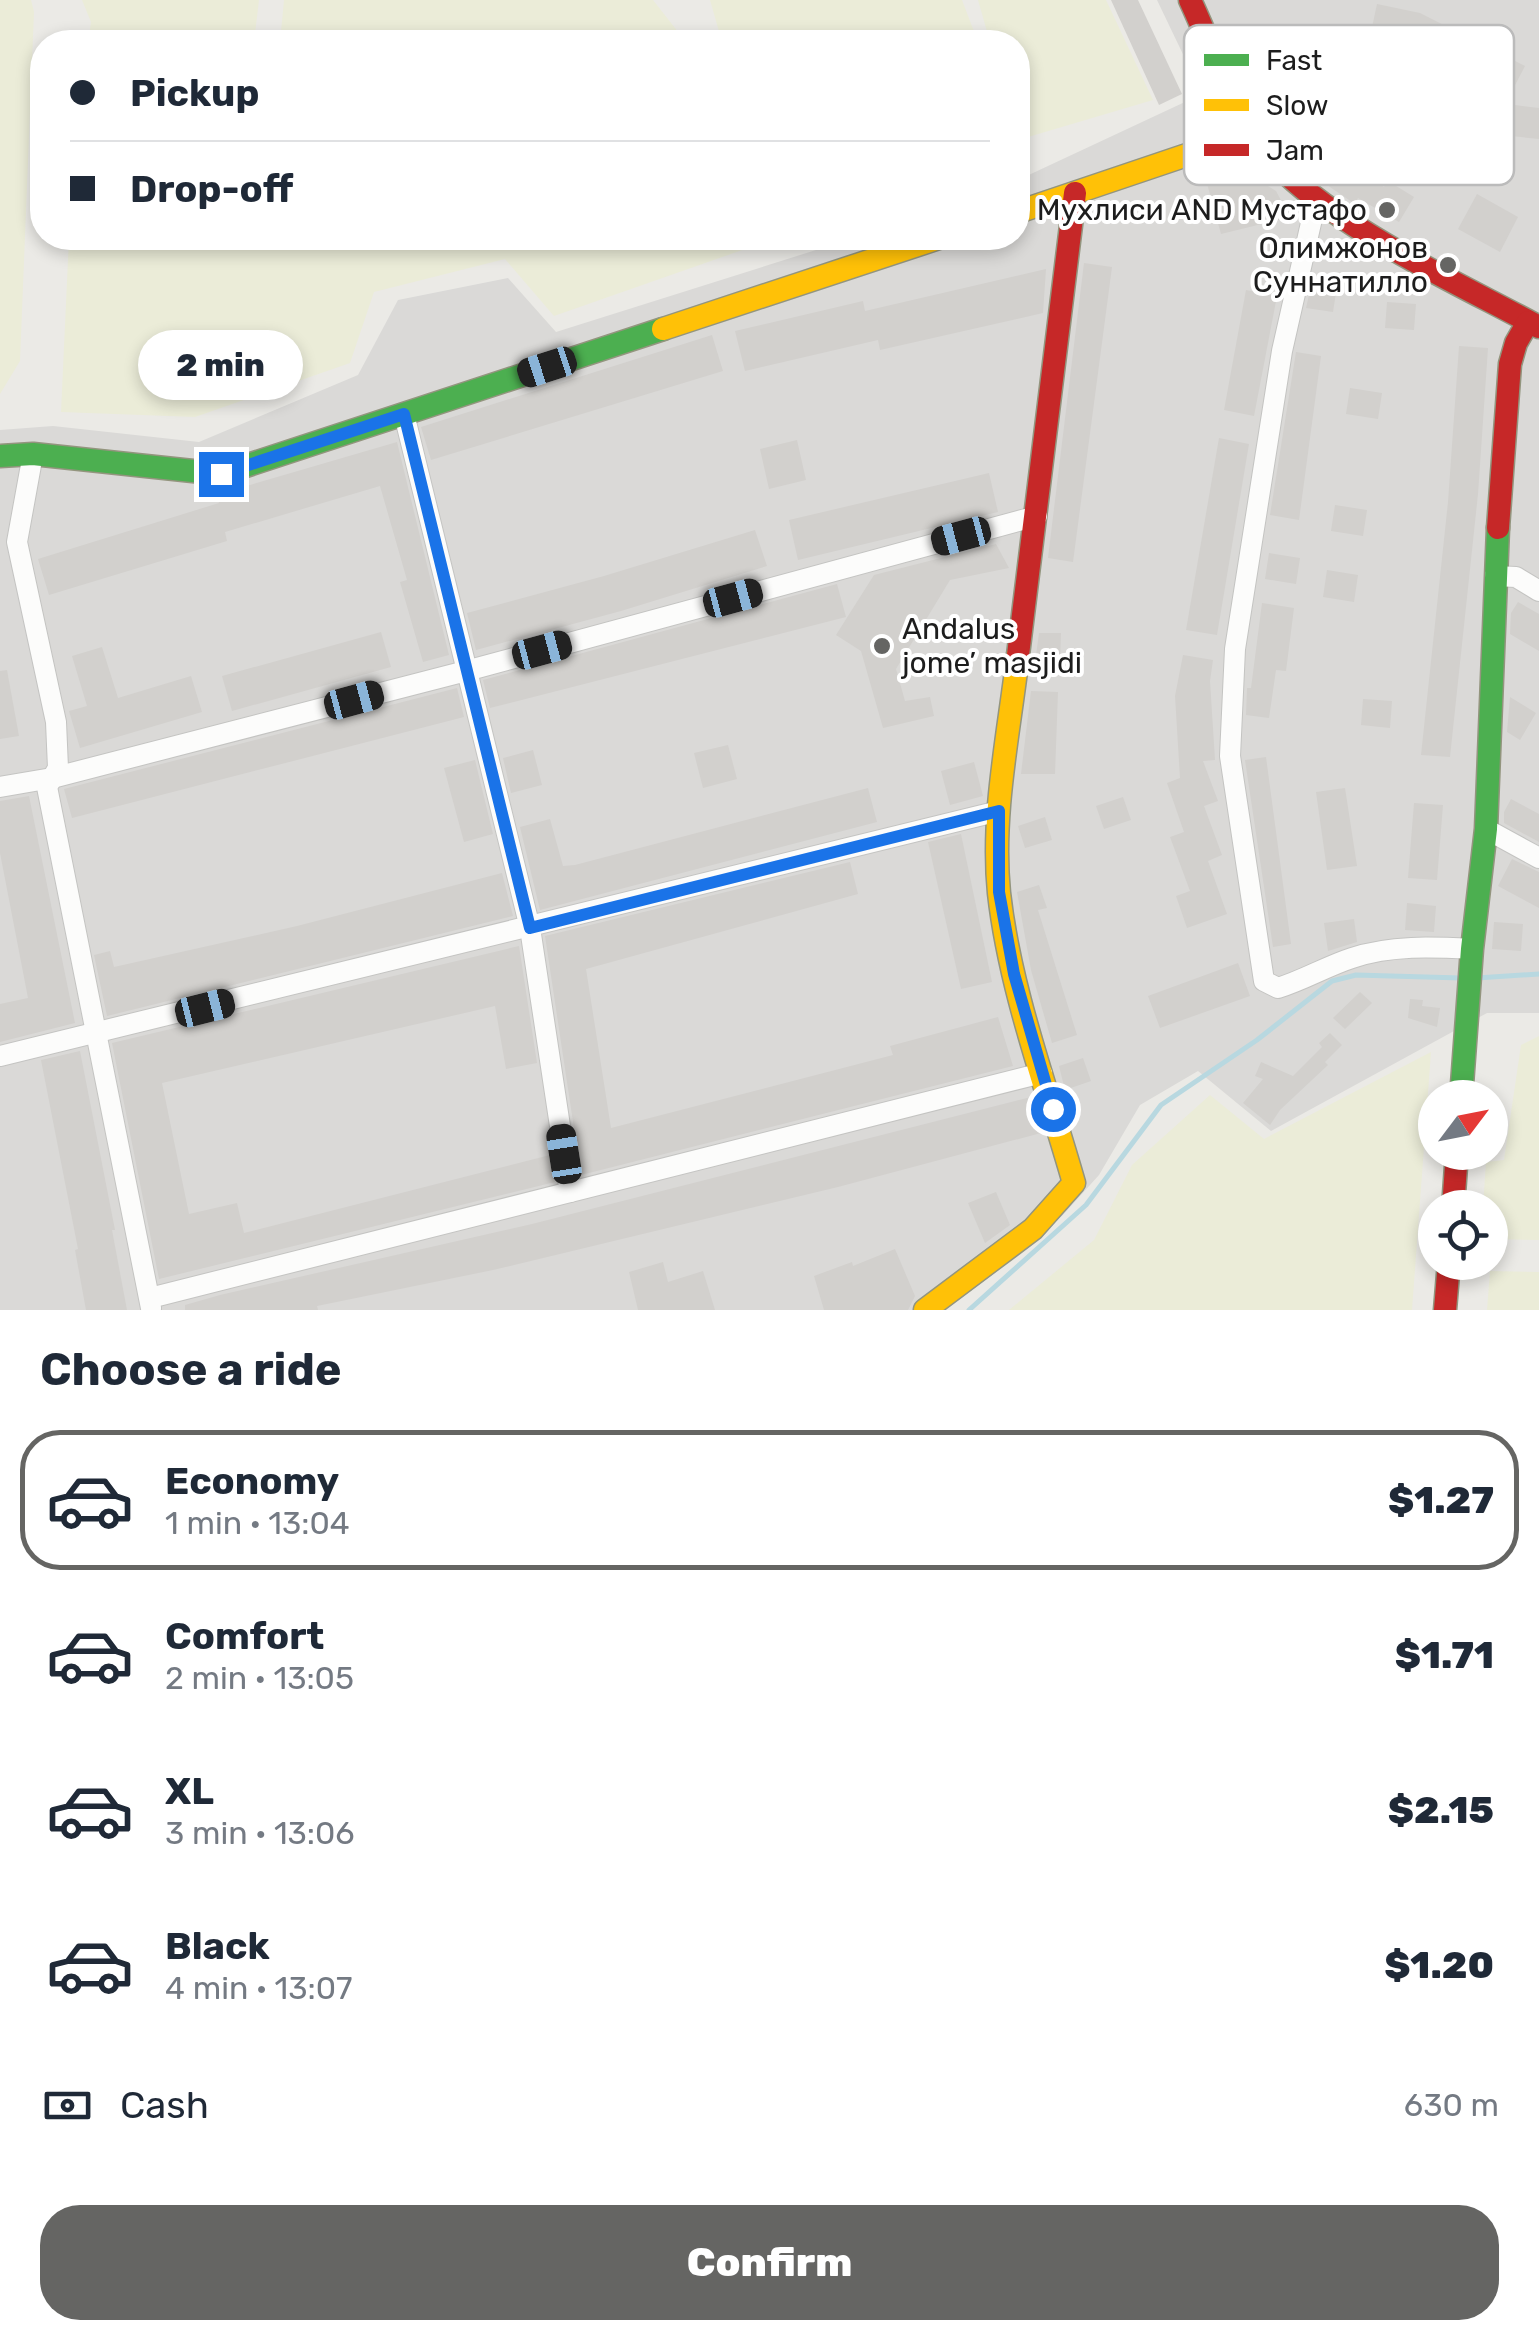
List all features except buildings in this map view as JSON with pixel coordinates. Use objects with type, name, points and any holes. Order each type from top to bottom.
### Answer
[{"type":"street","points":[[1190,0],[1202,25]]},
{"type":"street","points":[[1030,208],[1184,155]]},
{"type":"street","points":[[1298,185],[1316,201],[1534,324],[1516,343],[1510,364],[1496,576],[1486,829],[1471,956],[1462,1080]]},
{"type":"street","points":[[925,1310],[1032,1229],[1074,1183],[1014,974],[999,892],[999,811],[1074,193]]},
{"type":"street","points":[[1316,201],[1282,351],[1235,648],[1230,756],[1264,981],[1278,988],[1378,951],[1426,946],[1471,956]]},
{"type":"street","points":[[0,456],[33,454],[221,474],[903,250]]},
{"type":"street","points":[[404,414],[530,928],[570,1192]]},
{"type":"street","points":[[33,454],[17,542],[56,722],[58,768],[47,788],[151,1304],[570,1192],[1042,1073]]},
{"type":"street","points":[[0,788],[466,671],[1037,516]]},
{"type":"street","points":[[1496,576],[1516,578],[1539,592]]},
{"type":"street","points":[[0,1056],[999,811]]},
{"type":"street","points":[[1486,829],[1539,858]]},
{"type":"street","points":[[1445,1310],[1447,1280]]},
{"type":"shaded area","points":[[1157,0],[1539,0],[1539,1013],[1487,1013],[1271,1131],[1198,1071],[1140,1105],[1099,1175],[1062,1216],[942,1310],[0,1310],[0,430],[53,426],[199,442],[358,375],[398,300],[508,278],[556,332],[816,250],[1030,250],[1030,174],[1184,102],[1184,185],[1514,185],[1514,25],[1184,25],[1184,56]]},
{"type":"green space","points":[[0,0],[31,0],[34,12],[33,30],[30,30],[20,361],[0,394]]},
{"type":"green space","points":[[82,0],[259,0],[255,30],[90,30],[91,22]]},
{"type":"green space","points":[[284,0],[653,0],[677,30],[281,30]]},
{"type":"green space","points":[[710,0],[962,0],[973,30],[719,30]]},
{"type":"green space","points":[[978,0],[1106,0],[1153,100],[1030,136],[1030,30],[987,30]]},
{"type":"green space","points":[[68,250],[742,250],[554,316],[505,259],[374,292],[350,363],[195,417],[61,412]]},
{"type":"green space","points":[[1539,1036],[1539,1240],[1508,1239],[1508,1190],[1484,1190],[1485,1170],[1508,1170],[1508,1133],[1521,1045]]},
{"type":"green space","points":[[1431,1052],[1429,1080],[1418,1080],[1418,1170],[1422,1170],[1412,1310],[1009,1310],[1094,1240],[1132,1165],[1210,1095],[1264,1139]]},
{"type":"green space","points":[[1508,1271],[1539,1272],[1539,1310],[1487,1310],[1489,1280],[1508,1280]]},
{"type":"waterway","points":[[1477,978],[1539,974]]},
{"type":"waterway","points":[[969,1310],[1086,1205],[1161,1105],[1257,1040],[1332,981],[1356,975],[1461,978]]},
{"type":"traffic: fast","points":[[0,456],[33,454],[221,474],[663,329]]},
{"type":"traffic: fast","points":[[1462,1080],[1486,829],[1498,528]]},
{"type":"traffic: slow","points":[[1030,208],[1184,156]]},
{"type":"traffic: slow","points":[[663,329],[903,250]]},
{"type":"traffic: slow","points":[[925,1310],[1033,1229],[1074,1183],[1020,1003],[999,893],[999,804],[1018,655]]},
{"type":"traffic: jam","points":[[1190,0],[1201,25]]},
{"type":"traffic: jam","points":[[1299,185],[1382,243],[1539,327]]},
{"type":"traffic: jam","points":[[1018,655],[1075,193]]},
{"type":"traffic: jam","points":[[1498,528],[1510,364],[1528,322]]},
{"type":"traffic: jam","points":[[1454,1190],[1456,1170]]},
{"type":"traffic: jam","points":[[1445,1310],[1448,1280]]},
{"type":"place","name":"Мухлиси AND Мустафо","points":[[1387,210]]},
{"type":"place","name":"Олимжонов Суннатилло","points":[[1448,265]]},
{"type":"place","name":"Andalus jome’ masjidi","points":[[882,646]]},
{"type":"route","points":[[221,474],[404,414],[530,928],[999,811],[999,892],[1014,974],[1053,1109]]}]
